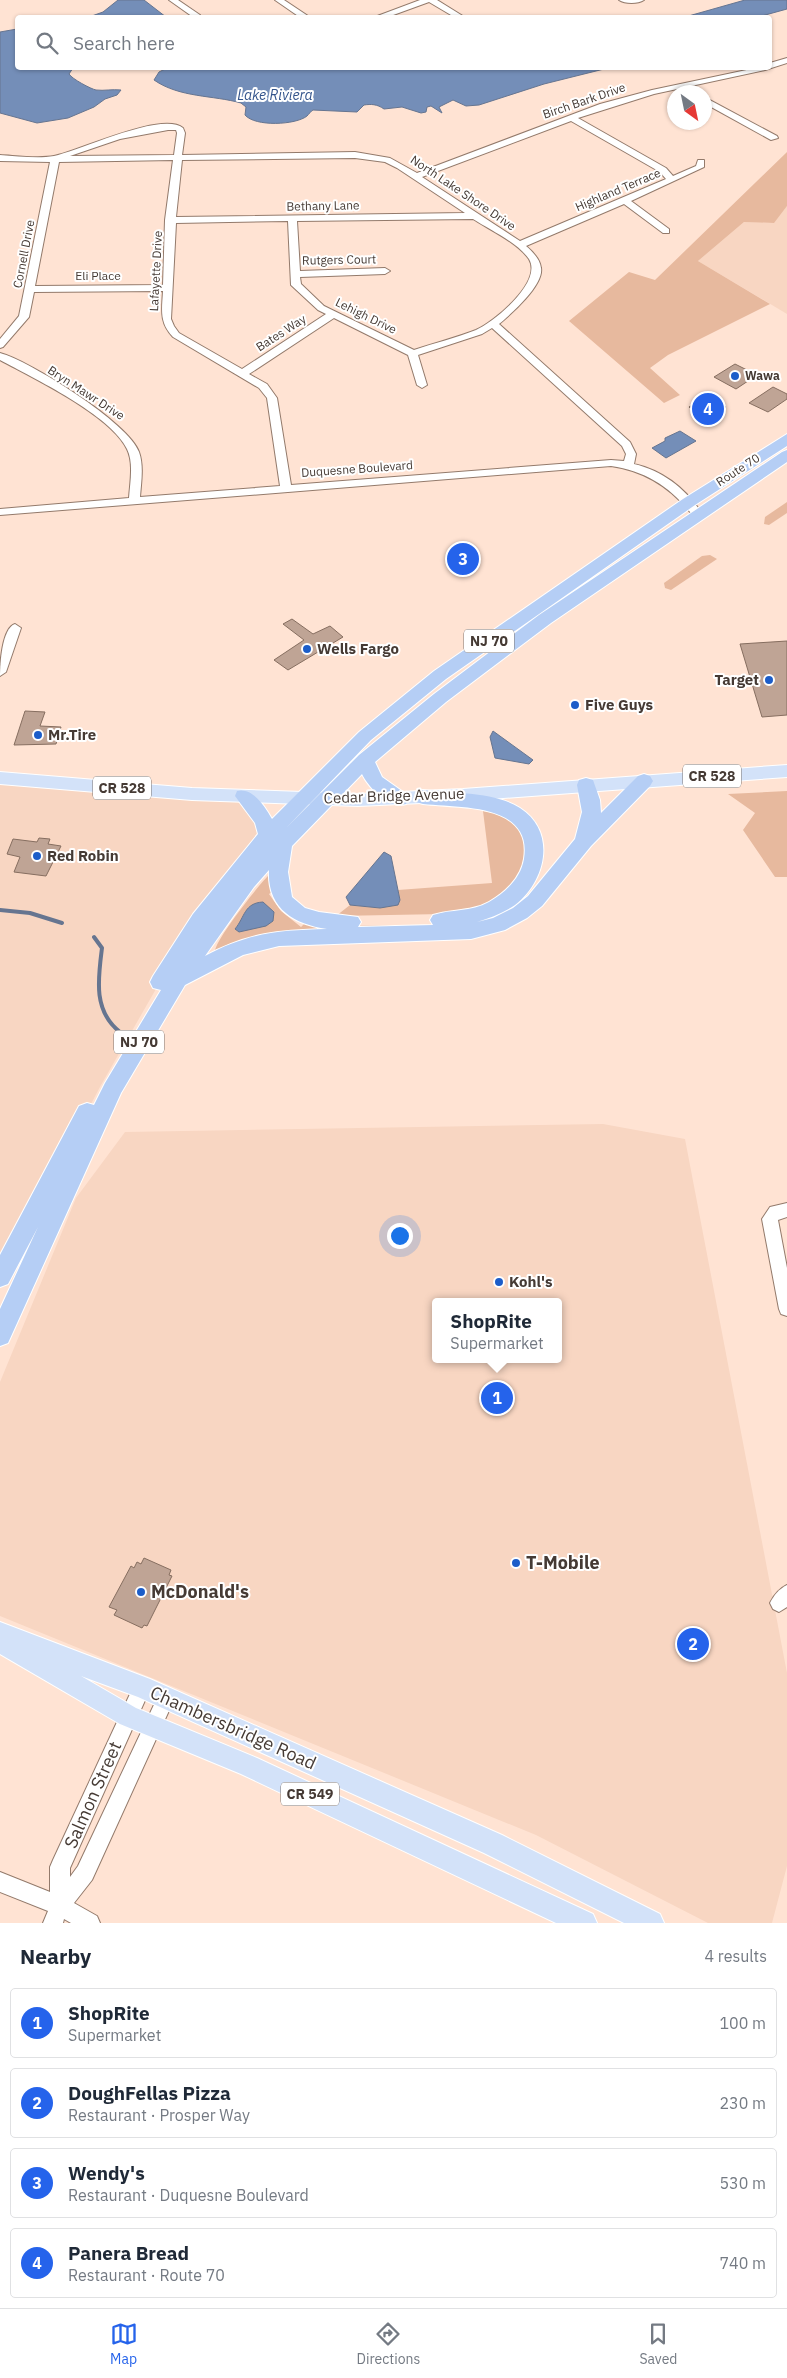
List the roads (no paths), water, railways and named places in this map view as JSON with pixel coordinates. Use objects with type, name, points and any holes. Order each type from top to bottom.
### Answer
[{"type":"highway","name":"Route 70","points":[[693,509],[787,439]]},
{"type":"highway","name":"Route 70","points":[[693,509],[787,455]]},
{"type":"highway","name":"NJ 70","points":[[0,1277],[101,1084],[164,975],[200,919],[275,839],[327,799],[365,760],[440,698],[693,509]]},
{"type":"highway","name":"NJ 70","points":[[0,1335],[112,1089],[177,980],[248,882],[304,798],[365,736],[410,698],[693,509]]},
{"type":"highway","points":[[365,760],[375,781],[399,799]]},
{"type":"highway","points":[[177,980],[238,948],[269,940],[300,936],[471,931],[498,925],[512,919],[535,901],[584,841],[644,781]]},
{"type":"highway","points":[[584,841],[592,818],[593,802],[586,785]]},
{"type":"highway","points":[[244,796],[264,821],[275,839],[280,891],[291,907],[311,919],[332,922],[453,919],[477,915],[496,907],[513,895],[526,881],[534,865],[536,850],[534,834],[526,823],[512,813],[489,805],[423,797]]},
{"type":"main road","name":"Cedar Bridge Avenue","points":[[0,778],[244,796],[399,799],[787,771]]},
{"type":"main road","name":"Chambersbridge Road","points":[[0,1633],[142,1687],[493,1844],[651,1923]]},
{"type":"main road","name":"Chambersbridge Road","points":[[0,1641],[128,1716],[249,1766],[584,1923]]},
{"type":"street","points":[[173,0],[196,15]]},
{"type":"street","points":[[279,0],[302,15]]},
{"type":"street","points":[[385,15],[429,0],[456,15]]},
{"type":"street","points":[[624,0],[640,0]]},
{"type":"street","points":[[772,65],[785,62]]},
{"type":"street","name":"Birch Bark Drive","points":[[687,85],[756,70]]},
{"type":"street","name":"Birch Bark Drive","points":[[417,176],[631,97],[667,89]]},
{"type":"street","points":[[712,103],[774,138]]},
{"type":"street","name":"Highland Terrace","points":[[519,245],[672,180],[663,170],[572,118]]},
{"type":"street","name":"Lafayette Drive","points":[[56,159],[99,144],[168,127],[180,129],[170,220],[166,319],[169,327],[185,341],[263,386],[272,398],[286,488]]},
{"type":"street","name":"North Lake Shore Drive","points":[[0,158],[355,155],[387,160],[417,176],[519,245],[532,256],[537,270],[534,281],[514,305],[493,324]]},
{"type":"street","name":"Cornell Drive","points":[[0,345],[24,317],[56,159]]},
{"type":"street","points":[[672,180],[700,167],[702,162]]},
{"type":"street","points":[[625,200],[666,231]]},
{"type":"street","name":"Bethany Lane","points":[[170,220],[477,216]]},
{"type":"street","name":"Lehigh Drive","points":[[292,219],[294,274],[296,285],[300,291],[321,308],[413,353]]},
{"type":"street","name":"Rutgers Court","points":[[294,274],[385,272]]},
{"type":"street","name":"Eli Place","points":[[29,289],[166,288]]},
{"type":"street","name":"Bates Way","points":[[243,373],[333,314]]},
{"type":"street","points":[[422,385],[413,353],[479,332],[493,324],[626,444],[631,454],[629,464]]},
{"type":"street","name":"Bryn Mawr Drive","points":[[0,356],[38,377],[119,429],[133,449],[135,458],[134,500]]},
{"type":"street","name":"Duquesne Boulevard","points":[[0,512],[610,463],[629,464],[656,475],[693,509]]},
{"type":"street","points":[[0,672],[16,628]]},
{"type":"street","points":[[787,1210],[775,1212],[770,1219],[787,1309]]},
{"type":"street","name":"Salmon Street","points":[[57,1914],[60,1867],[142,1687]]},
{"type":"street","name":"Salmon Street","points":[[57,1914],[85,1873],[155,1727],[166,1698]]},
{"type":"street","points":[[0,1882],[57,1914],[90,1923]]},
{"type":"water","points":[[118,0],[144,0],[163,15],[95,15],[103,12]]},
{"type":"water","points":[[745,0],[787,0],[787,9],[765,15],[692,15]]},
{"type":"water","points":[[15,29],[15,70],[72,70],[69,74],[71,76],[90,88],[96,90],[121,90],[117,95],[68,118],[37,123],[0,113],[0,32]]},
{"type":"water","name":"Lake Riviera","points":[[163,70],[600,70],[544,84],[479,105],[466,106],[453,100],[439,107],[442,113],[431,106],[427,107],[426,112],[421,113],[402,107],[384,109],[369,104],[364,105],[357,112],[313,110],[302,119],[285,123],[266,123],[250,119],[245,115],[246,107],[241,103],[186,93],[164,86],[154,80],[159,72]]},
{"type":"water","points":[[680,431],[696,441],[666,458],[652,448],[665,441],[665,438]]},
{"type":"water","points":[[493,731],[533,760],[529,764],[495,758],[490,737]]},
{"type":"water","points":[[384,852],[391,856],[400,900],[398,905],[380,908],[350,905],[346,897]]},
{"type":"water","points":[[263,902],[274,912],[273,921],[266,926],[239,932],[235,929],[248,908]]},
{"type":"waterway","points":[[0,910],[30,913],[62,923]]},
{"type":"waterway","points":[[94,937],[102,948],[99,971],[101,1004],[111,1024],[120,1032]]},
{"type":"place","name":"Wawa","points":[[735,376]]},
{"type":"place","name":"Panera Bread","points":[[708,409]]},
{"type":"place","name":"Wendy's","points":[[463,559]]},
{"type":"place","name":"Wells Fargo","points":[[307,649]]},
{"type":"place","name":"Target","points":[[769,680]]},
{"type":"place","name":"Five Guys","points":[[575,705]]},
{"type":"place","name":"Mr.Tire","points":[[38,735]]},
{"type":"place","name":"Red Robin","points":[[37,856]]},
{"type":"place","name":"Kohl's","points":[[499,1282]]},
{"type":"place","name":"ShopRite","points":[[497,1398]]},
{"type":"place","name":"T-Mobile","points":[[516,1563]]},
{"type":"place","name":"McDonald's","points":[[141,1592]]},
{"type":"place","name":"DoughFellas Pizza","points":[[693,1644]]}]
